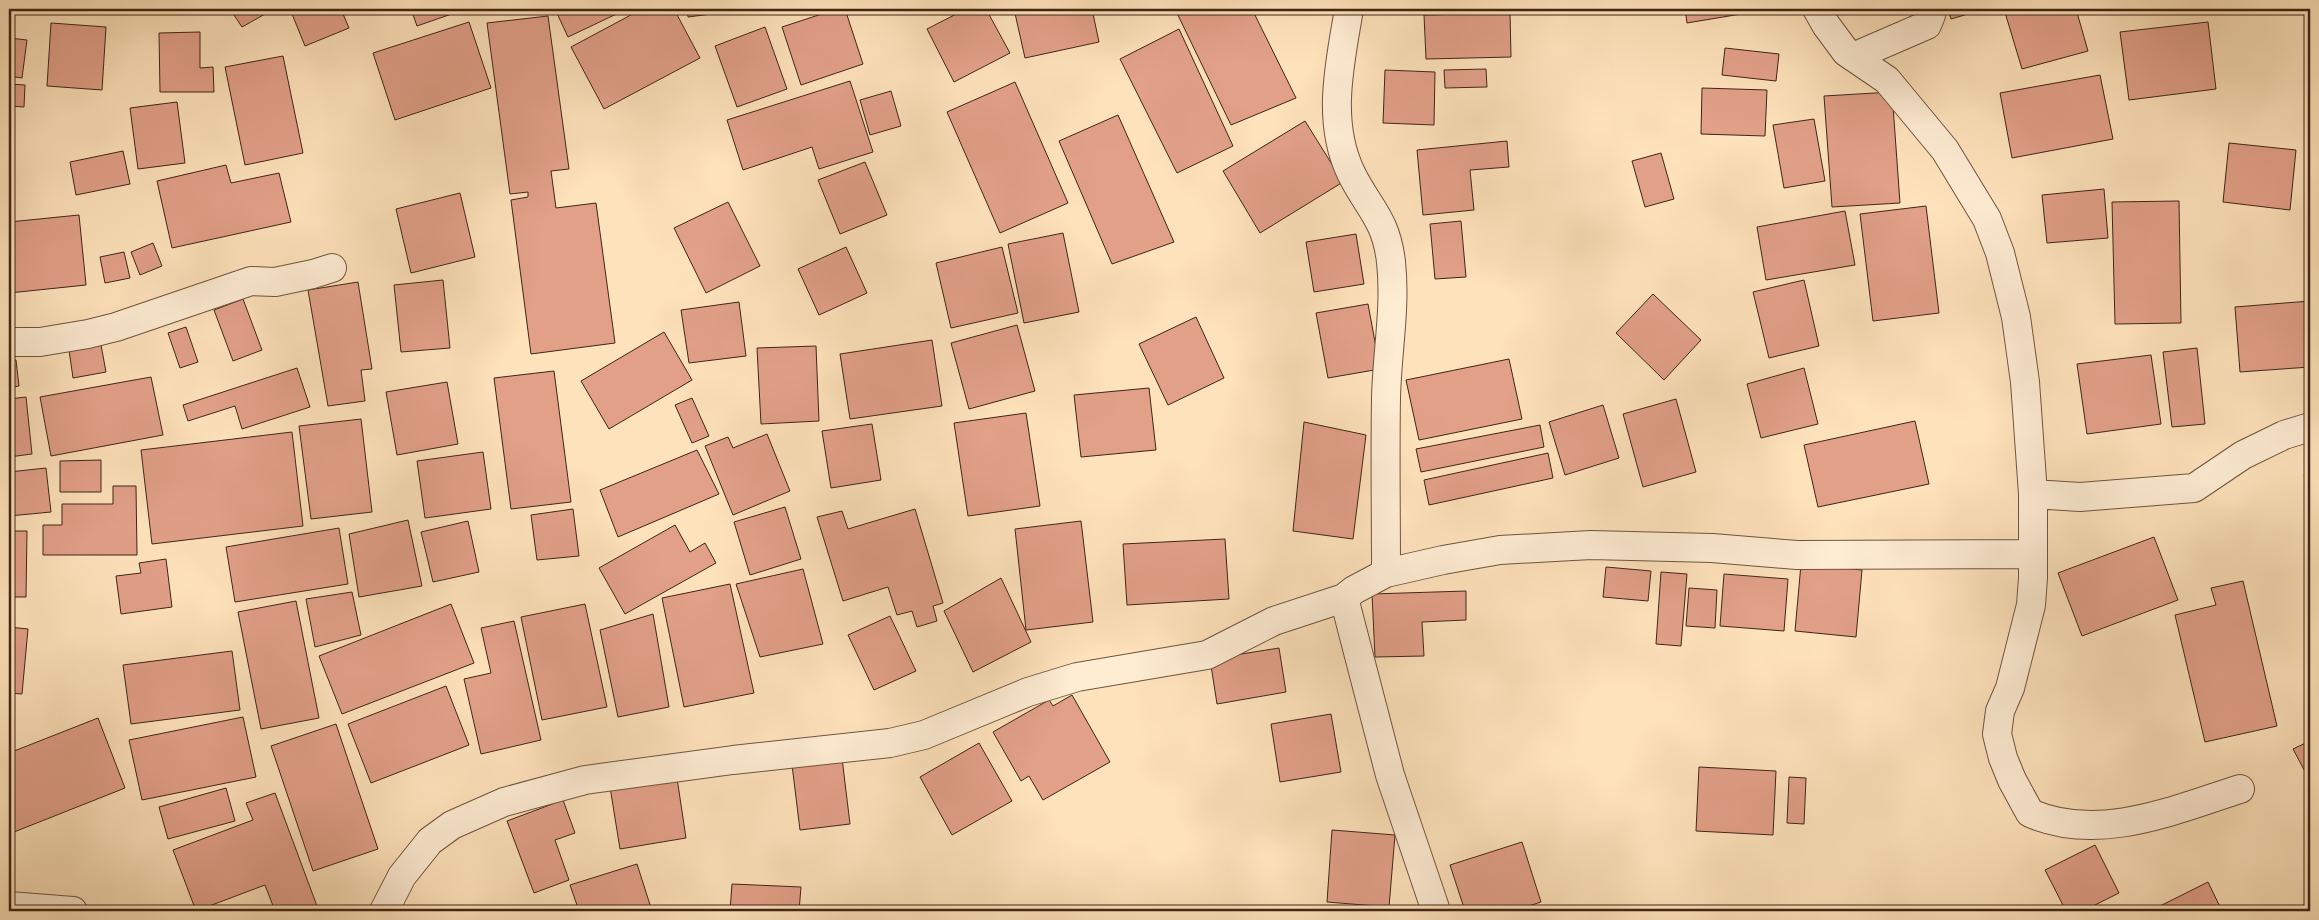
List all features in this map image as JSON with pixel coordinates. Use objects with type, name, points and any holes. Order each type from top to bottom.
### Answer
[{"type":"street","points":[[1349,9],[1340,61],[1336,104],[1340,142],[1352,174],[1385,230],[1393,286],[1386,396],[1386,573]]},
{"type":"street","points":[[1817,9],[1846,52],[1887,80],[1945,150],[1987,219],[2000,253],[2016,317],[2025,382],[2033,494],[2030,605],[2010,688],[2000,711],[1997,734],[2003,758],[2012,780],[2030,813],[2060,822],[2125,823],[2240,789]]},
{"type":"street","points":[[1853,58],[1927,25],[1931,15],[1929,9]]},
{"type":"street","points":[[9,342],[40,342],[88,334],[116,327],[251,281],[284,280],[332,268]]},
{"type":"street","points":[[2033,494],[2080,497],[2194,488],[2243,455],[2284,435],[2310,427]]},
{"type":"street","points":[[384,911],[402,876],[430,841],[452,826],[504,802],[585,780],[733,760],[890,743],[924,735],[1028,692],[1077,677],[1207,655],[1274,622],[1344,598],[1354,590],[1386,573],[1500,550],[1591,544],[1712,548],[1797,555],[2031,554]]},
{"type":"street","points":[[1344,598],[1390,775],[1436,911]]},
{"type":"street","points":[[9,906],[73,911]]},
{"type":"building","points":[[230,9],[274,9],[242,27]]},
{"type":"building","points":[[290,9],[341,9],[349,28],[305,46]]},
{"type":"building","points":[[411,9],[466,9],[417,26]]},
{"type":"building","points":[[555,9],[627,9],[568,37]]},
{"type":"building","points":[[642,9],[674,9],[700,58],[604,109],[571,47]]},
{"type":"building","points":[[687,9],[751,9],[688,17]]},
{"type":"building","points":[[837,9],[845,9],[863,64],[801,85],[782,27]]},
{"type":"building","points":[[966,9],[986,9],[1010,53],[954,82],[927,29]]},
{"type":"building","points":[[1014,9],[1092,9],[1099,42],[1025,58]]},
{"type":"building","points":[[1175,9],[1252,9],[1296,98],[1231,125]]},
{"type":"building","points":[[1685,9],[1771,9],[1687,23]]},
{"type":"building","points":[[1948,9],[1985,9],[1951,19]]},
{"type":"building","points":[[2004,9],[2076,9],[2088,51],[2022,69]]},
{"type":"building","points":[[1510,13],[1511,57],[1426,59],[1424,15]]},
{"type":"building","points":[[548,16],[569,169],[551,171],[556,208],[596,203],[615,343],[531,354],[511,200],[528,197],[528,192],[510,194],[487,23]]},
{"type":"building","points":[[469,22],[491,88],[395,120],[373,53]]},
{"type":"building","points":[[2208,22],[2216,89],[2129,100],[2120,32]]},
{"type":"building","points":[[51,23],[106,27],[102,90],[47,86]]},
{"type":"building","points":[[765,27],[787,89],[737,107],[715,46]]},
{"type":"building","points":[[1179,29],[1233,146],[1177,173],[1120,59]]},
{"type":"building","points":[[200,32],[200,68],[213,67],[214,92],[160,92],[159,33]]},
{"type":"building","points":[[9,38],[27,40],[22,78],[9,76]]},
{"type":"building","points":[[1725,48],[1779,54],[1776,81],[1722,75]]},
{"type":"building","points":[[283,56],[303,153],[245,165],[225,67]]},
{"type":"building","points":[[1486,69],[1487,87],[1445,88],[1444,70]]},
{"type":"building","points":[[1385,70],[1435,72],[1434,125],[1383,123]]},
{"type":"building","points":[[2100,75],[2113,139],[2012,158],[2000,93]]},
{"type":"building","points":[[850,81],[873,152],[819,169],[812,147],[743,170],[727,120]]},
{"type":"building","points":[[1015,82],[1068,203],[1000,233],[947,112]]},
{"type":"building","points":[[9,84],[25,85],[24,107],[9,106]]},
{"type":"building","points":[[1702,88],[1767,90],[1765,136],[1701,134]]},
{"type":"building","points":[[891,91],[901,126],[870,135],[860,100]]},
{"type":"building","points":[[1892,92],[1900,203],[1832,207],[1824,96]]},
{"type":"building","points":[[177,102],[185,163],[138,169],[130,108]]},
{"type":"building","points":[[1118,115],[1174,242],[1112,264],[1059,141]]},
{"type":"building","points":[[1814,119],[1825,181],[1784,188],[1773,125]]},
{"type":"building","points":[[1305,121],[1343,182],[1260,233],[1223,171]]},
{"type":"building","points":[[1507,141],[1509,167],[1470,170],[1474,210],[1423,215],[1417,150]]},
{"type":"building","points":[[2229,143],[2296,150],[2290,210],[2223,202]]},
{"type":"building","points":[[123,151],[130,184],[76,195],[70,162]]},
{"type":"building","points":[[1661,153],[1674,199],[1645,207],[1632,161]]},
{"type":"building","points":[[865,162],[887,215],[840,234],[818,180]]},
{"type":"building","points":[[226,165],[231,183],[279,173],[291,222],[172,248],[157,181]]},
{"type":"building","points":[[2104,189],[2108,238],[2047,243],[2042,195]]},
{"type":"building","points":[[460,193],[475,257],[411,273],[396,209]]},
{"type":"building","points":[[2179,201],[2181,323],[2115,324],[2112,202]]},
{"type":"building","points":[[728,202],[760,266],[706,293],[674,228]]},
{"type":"building","points":[[1926,206],[1939,313],[1873,321],[1860,214]]},
{"type":"building","points":[[1845,211],[1855,265],[1766,280],[1757,227]]},
{"type":"building","points":[[79,215],[86,285],[9,293],[9,222]]},
{"type":"building","points":[[1461,221],[1466,277],[1435,279],[1430,224]]},
{"type":"building","points":[[1063,233],[1079,312],[1024,323],[1008,244]]},
{"type":"building","points":[[1356,234],[1364,284],[1314,292],[1306,242]]},
{"type":"building","points":[[153,243],[162,266],[140,275],[131,252]]},
{"type":"building","points":[[846,247],[867,293],[819,315],[798,269]]},
{"type":"building","points":[[1002,247],[1018,313],[951,328],[936,263]]},
{"type":"building","points":[[124,252],[130,278],[105,283],[100,257]]},
{"type":"building","points":[[443,280],[450,348],[401,352],[394,285]]},
{"type":"building","points":[[1804,280],[1819,346],[1769,358],[1753,292]]},
{"type":"building","points":[[358,282],[372,369],[361,370],[365,401],[328,406],[308,290]]},
{"type":"building","points":[[1653,294],[1701,340],[1664,380],[1616,333]]},
{"type":"building","points":[[243,299],[262,350],[233,361],[214,310]]},
{"type":"building","points":[[2310,301],[2310,367],[2240,372],[2235,307]]},
{"type":"building","points":[[739,302],[746,356],[689,363],[681,310]]},
{"type":"building","points":[[1368,304],[1380,369],[1328,378],[1316,313]]},
{"type":"building","points":[[1196,317],[1224,378],[1168,405],[1139,344]]},
{"type":"building","points":[[1017,325],[1035,391],[969,409],[951,343]]},
{"type":"building","points":[[186,327],[198,362],[180,368],[168,333]]},
{"type":"building","points":[[664,332],[692,380],[609,429],[581,381]]},
{"type":"building","points":[[932,340],[942,406],[850,419],[840,354]]},
{"type":"building","points":[[101,345],[106,372],[73,378],[69,350]]},
{"type":"building","points":[[816,346],[819,421],[761,424],[757,348]]},
{"type":"building","points":[[2197,348],[2205,424],[2172,427],[2163,352]]},
{"type":"building","points":[[2151,355],[2161,424],[2087,434],[2077,364]]},
{"type":"building","points":[[1509,359],[1522,419],[1419,440],[1406,380]]},
{"type":"building","points":[[16,360],[19,386],[9,388],[9,361]]},
{"type":"building","points":[[297,368],[310,407],[242,429],[235,406],[188,421],[183,405]]},
{"type":"building","points":[[1804,368],[1818,424],[1761,438],[1747,384]]},
{"type":"building","points":[[554,371],[571,502],[511,509],[494,378]]},
{"type":"building","points":[[151,377],[163,435],[51,456],[40,397]]},
{"type":"building","points":[[447,382],[458,444],[397,455],[386,392]]},
{"type":"building","points":[[1149,388],[1156,450],[1081,457],[1074,395]]},
{"type":"building","points":[[26,397],[32,454],[9,457],[9,399]]},
{"type":"building","points":[[692,398],[709,436],[692,443],[675,405]]},
{"type":"building","points":[[1676,399],[1696,472],[1643,487],[1623,414]]},
{"type":"building","points":[[1603,405],[1619,458],[1565,475],[1549,422]]},
{"type":"building","points":[[1026,413],[1040,506],[968,516],[954,423]]},
{"type":"building","points":[[361,419],[372,512],[311,519],[299,426]]},
{"type":"building","points":[[1915,421],[1929,484],[1818,507],[1804,445]]},
{"type":"building","points":[[1304,422],[1366,435],[1353,539],[1293,531]]},
{"type":"building","points":[[872,424],[881,480],[831,488],[822,431]]},
{"type":"building","points":[[1540,425],[1544,447],[1421,472],[1416,449]]},
{"type":"building","points":[[292,432],[303,526],[152,544],[141,450]]},
{"type":"building","points":[[767,434],[790,491],[733,515],[705,446],[728,437],[733,448]]},
{"type":"building","points":[[697,450],[719,494],[618,537],[600,490]]},
{"type":"building","points":[[483,452],[491,509],[425,518],[417,461]]},
{"type":"building","points":[[1548,453],[1553,478],[1429,505],[1424,480]]},
{"type":"building","points":[[101,460],[101,492],[60,492],[60,461]]},
{"type":"building","points":[[46,468],[51,512],[9,516],[9,472]]},
{"type":"building","points":[[2310,472],[2310,487],[2304,475]]},
{"type":"building","points":[[113,486],[136,486],[137,555],[43,555],[43,525],[62,525],[62,504],[113,504]]},
{"type":"building","points":[[785,507],[801,559],[750,575],[734,522]]},
{"type":"building","points":[[573,509],[579,556],[537,560],[531,515]]},
{"type":"building","points":[[915,509],[943,603],[933,606],[937,621],[917,627],[912,611],[897,615],[888,587],[843,601],[817,517],[842,511],[848,529]]},
{"type":"building","points":[[408,520],[422,586],[359,597],[349,534]]},
{"type":"building","points":[[468,521],[479,572],[433,582],[421,532]]},
{"type":"building","points":[[1081,521],[1093,622],[1026,630],[1015,529]]},
{"type":"building","points":[[675,525],[690,552],[705,543],[716,563],[625,614],[599,568]]},
{"type":"building","points":[[339,528],[348,584],[235,602],[226,547]]},
{"type":"building","points":[[9,531],[27,531],[26,597],[9,597]]},
{"type":"building","points":[[2154,537],[2178,600],[2082,636],[2058,573]]},
{"type":"building","points":[[1225,539],[1229,599],[1127,605],[1123,544]]},
{"type":"building","points":[[166,559],[172,607],[121,614],[116,576],[141,573],[139,563]]},
{"type":"building","points":[[1801,564],[1862,570],[1856,637],[1795,631]]},
{"type":"building","points":[[1606,567],[1651,571],[1648,601],[1603,597]]},
{"type":"building","points":[[803,569],[823,644],[760,657],[736,584]]},
{"type":"building","points":[[1661,572],[1687,574],[1681,646],[1656,644]]},
{"type":"building","points":[[1724,574],[1788,579],[1784,631],[1720,626]]},
{"type":"building","points":[[1001,578],[1031,642],[973,672],[944,611]]},
{"type":"building","points":[[2243,581],[2277,726],[2205,742],[2175,615],[2216,605],[2211,588]]},
{"type":"building","points":[[730,584],[754,693],[684,707],[662,598]]},
{"type":"building","points":[[1689,588],[1717,590],[1715,628],[1686,626]]},
{"type":"building","points":[[1466,591],[1466,620],[1422,622],[1424,656],[1375,657],[1372,594]]},
{"type":"building","points":[[352,592],[361,635],[315,647],[306,599]]},
{"type":"building","points":[[296,601],[319,718],[261,729],[238,612]]},
{"type":"building","points":[[451,604],[474,663],[342,714],[319,656]]},
{"type":"building","points":[[585,604],[607,707],[542,720],[521,617]]},
{"type":"building","points":[[653,614],[669,707],[618,717],[600,630]]},
{"type":"building","points":[[890,616],[916,671],[874,690],[848,635]]},
{"type":"building","points":[[514,621],[541,740],[481,754],[464,679],[491,673],[481,628]]},
{"type":"building","points":[[9,627],[28,629],[22,694],[9,693]]},
{"type":"building","points":[[1279,648],[1286,692],[1217,704],[1210,659]]},
{"type":"building","points":[[232,651],[240,710],[131,724],[123,665]]},
{"type":"building","points":[[446,686],[469,745],[371,783],[348,724]]},
{"type":"building","points":[[1072,695],[1110,762],[1043,800],[1029,776],[1021,781],[993,732],[1049,700],[1053,706]]},
{"type":"building","points":[[1331,714],[1341,772],[1280,782],[1271,724]]},
{"type":"building","points":[[243,717],[256,777],[142,800],[129,740]]},
{"type":"building","points":[[98,718],[125,788],[9,834],[9,753]]},
{"type":"building","points":[[336,724],[378,849],[313,871],[271,746]]},
{"type":"building","points":[[2310,741],[2310,781],[2293,749]]},
{"type":"building","points":[[979,743],[1012,801],[952,835],[920,777]]},
{"type":"building","points":[[842,758],[850,824],[800,830],[792,765]]},
{"type":"building","points":[[1699,767],[1776,771],[1773,835],[1696,831]]},
{"type":"building","points":[[1789,777],[1806,778],[1804,824],[1787,823]]},
{"type":"building","points":[[677,778],[686,838],[620,849],[610,787]]},
{"type":"building","points":[[226,788],[235,821],[168,839],[159,807]]},
{"type":"building","points":[[275,793],[317,906],[304,911],[275,911],[265,885],[196,911],[173,850],[253,820],[246,803]]},
{"type":"building","points":[[563,800],[575,833],[555,840],[569,880],[534,893],[507,821]]},
{"type":"building","points":[[1332,830],[1395,835],[1389,907],[1327,902]]},
{"type":"building","points":[[1522,842],[1541,902],[1513,911],[1465,911],[1450,865]]},
{"type":"building","points":[[2095,845],[2119,893],[2083,911],[2066,911],[2045,870]]},
{"type":"building","points":[[637,864],[652,911],[579,911],[570,885]]},
{"type":"building","points":[[2208,882],[2222,911],[2150,911]]},
{"type":"building","points":[[732,884],[801,887],[799,911],[730,911]]}]
